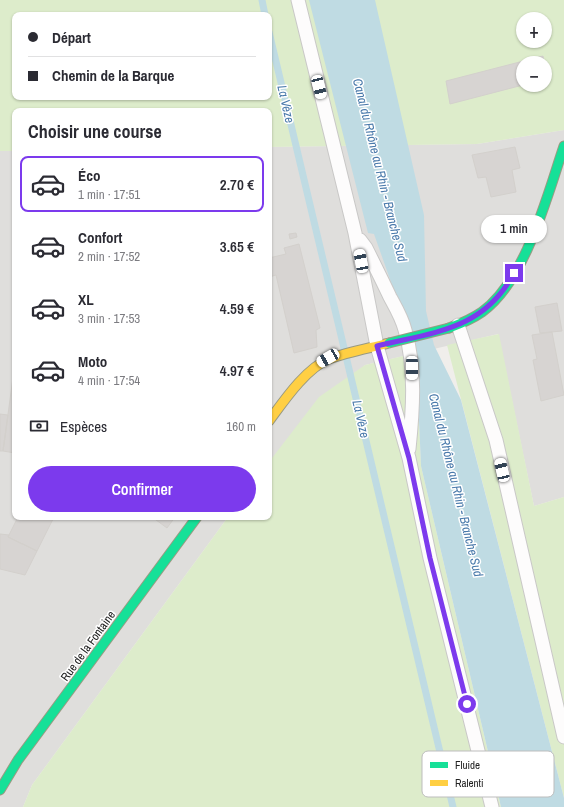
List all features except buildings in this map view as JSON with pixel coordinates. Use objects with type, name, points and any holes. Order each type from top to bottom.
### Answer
[{"type":"street","points":[[272,417],[305,376],[328,358],[454,327],[476,317],[487,308],[508,285],[533,233],[564,146]]},
{"type":"street","name":"Rue de la Fontaine","points":[[0,790],[18,760],[195,520]]},
{"type":"lane","points":[[298,0],[355,233],[379,345],[409,458],[430,558],[478,751]]},
{"type":"lane","points":[[355,233],[366,248],[405,329],[410,350],[412,368],[412,418],[409,458]]},
{"type":"lane","points":[[454,327],[496,440],[564,737]]},
{"type":"lane","points":[[490,797],[492,807]]},
{"type":"shaded area","points":[[564,130],[564,497],[534,506],[498,334],[365,365],[272,459],[272,147],[477,144]]},
{"type":"shaded area","points":[[0,151],[12,151],[12,520],[226,520],[32,785],[23,807],[0,807]]},
{"type":"green space","points":[[0,0],[564,0],[564,130],[477,144],[272,147],[272,108],[12,108],[12,151],[0,151]]},
{"type":"green space","points":[[499,334],[534,506],[564,497],[564,798],[554,759],[554,751],[552,751],[447,345]]},
{"type":"green space","points":[[416,353],[421,466],[488,751],[422,751],[422,797],[499,797],[501,807],[23,807],[32,785],[226,520],[272,520],[272,458],[319,397],[365,365]]},
{"type":"water","name":"Canal du Rhône au Rhin - Branche Sud","points":[[309,0],[375,0],[424,215],[426,311],[434,345],[461,400],[552,751],[488,751],[421,466],[416,353],[374,234],[368,233]]},
{"type":"water","points":[[554,759],[564,798],[564,807],[501,807],[499,797],[554,797]]},
{"type":"waterway","name":"La Vèze","points":[[262,0],[264,12]]},
{"type":"waterway","name":"La Vèze","points":[[272,45],[440,751]]},
{"type":"waterway","name":"La Vèze","points":[[451,797],[453,807]]},
{"type":"traffic: fast","points":[[449,328],[482,312],[497,298],[511,280],[523,259],[533,236],[564,146]]},
{"type":"traffic: fast","points":[[389,343],[449,328]]},
{"type":"traffic: fast","points":[[0,790],[18,760],[195,520]]},
{"type":"traffic: slow","points":[[272,417],[296,386],[320,363],[343,354],[389,343]]},
{"type":"route","points":[[467,704],[430,558],[409,458],[377,346],[449,328],[476,317],[487,308],[508,285],[514,273]]}]
